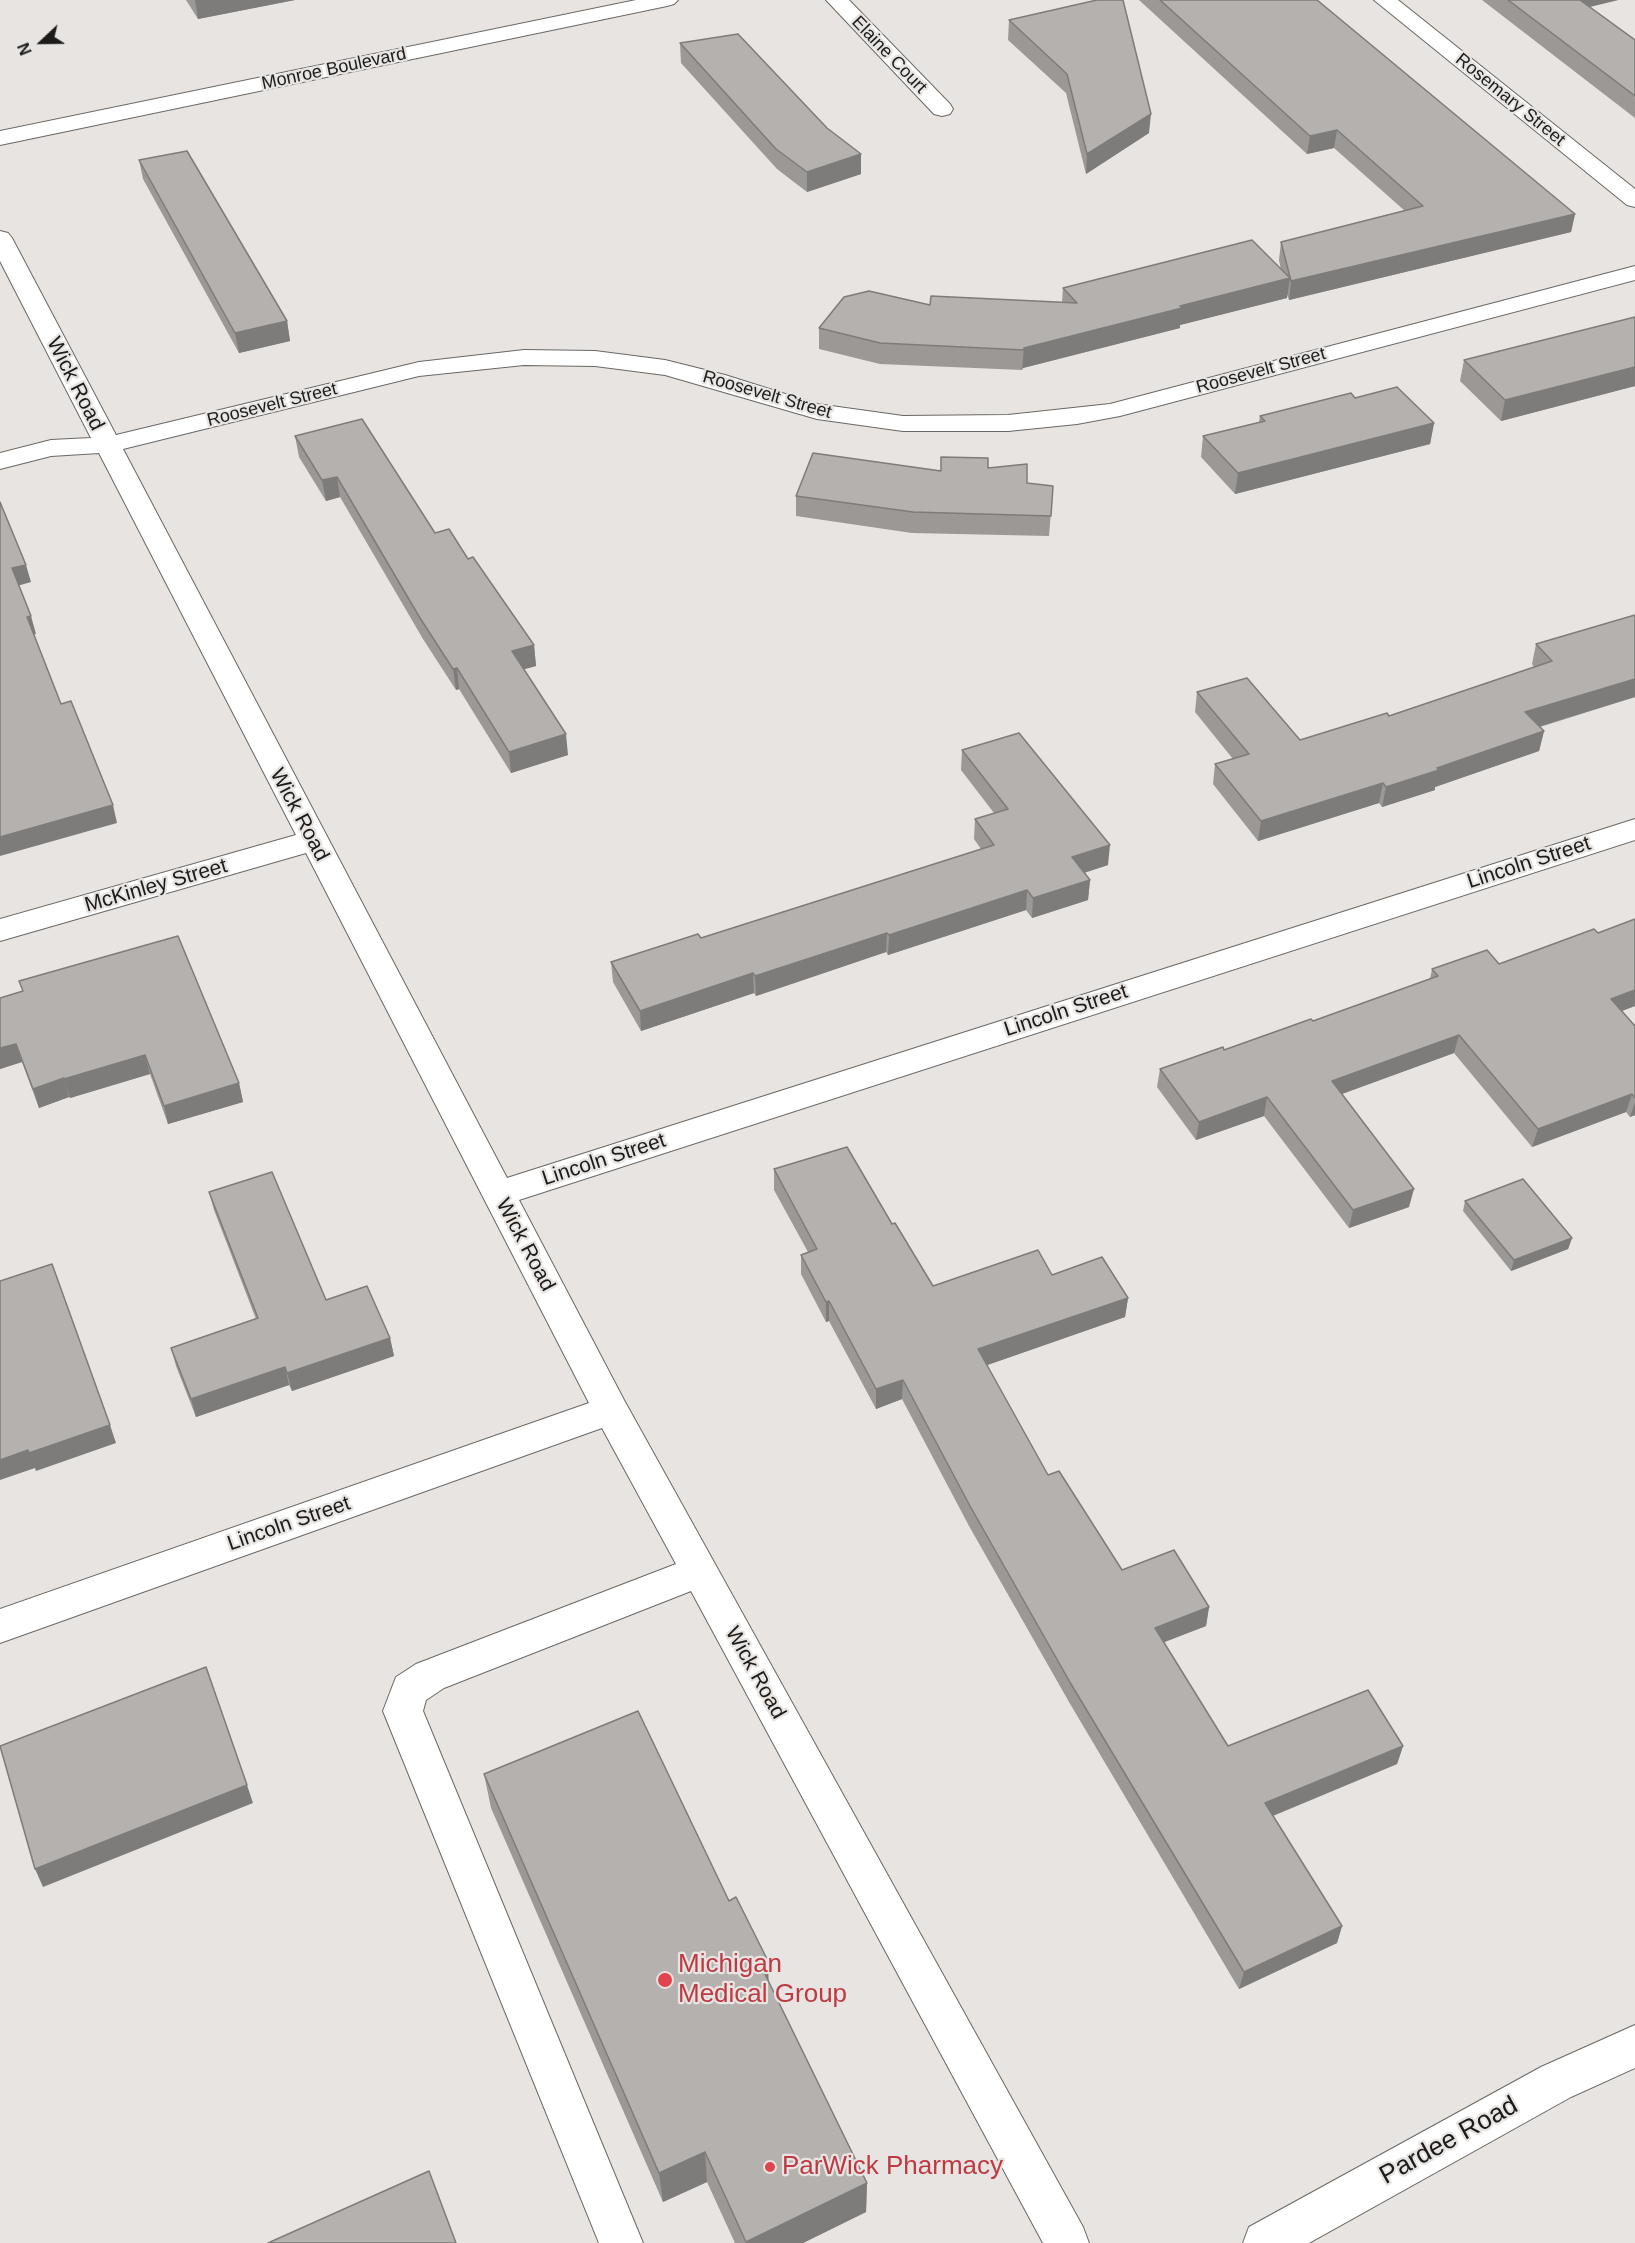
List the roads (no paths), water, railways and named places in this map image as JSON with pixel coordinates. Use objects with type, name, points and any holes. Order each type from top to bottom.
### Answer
[{"type":"street","name":"Monroe Boulevard","points":[[0,138],[547,16],[667,0]]},
{"type":"street","name":"Elaine Court","points":[[837,0],[942,109]]},
{"type":"street","name":"Rosemary Street","points":[[1385,0],[1635,200]]},
{"type":"street","name":"Wick Road","points":[[0,238],[611,1410],[1067,2243]]},
{"type":"street","name":"Roosevelt Street","points":[[0,460],[51,448],[106,445],[418,369],[461,362],[524,357],[588,358],[650,366],[698,376],[797,407],[872,420],[971,424],[1065,418],[1111,411],[1635,273]]},
{"type":"street","name":"Lincoln Street","points":[[498,1194],[1635,829]]},
{"type":"street","name":"McKinley Street","points":[[0,930],[313,842]]},
{"type":"street","name":"Lincoln Street","points":[[0,1626],[611,1410]]},
{"type":"street","points":[[621,2243],[403,1711],[410,1689],[430,1677],[700,1571]]},
{"type":"street","name":"Pardee Road","points":[[1265,2243],[1556,2082],[1635,2046]]},
{"type":"place","name":"Michigan Medical Group","points":[[665,1980]]},
{"type":"place","name":"ParWick Pharmacy","points":[[770,2167]]}]
